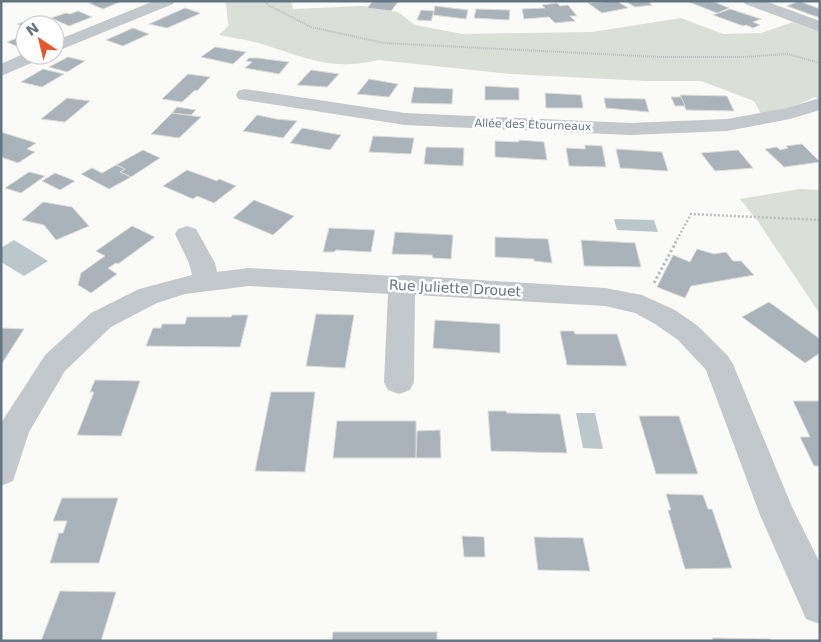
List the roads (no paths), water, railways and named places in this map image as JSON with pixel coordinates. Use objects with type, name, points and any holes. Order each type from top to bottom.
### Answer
[{"type":"street","points":[[65,42],[168,1]]},
{"type":"street","points":[[750,1],[820,28]]},
{"type":"street","points":[[1,71],[15,64]]},
{"type":"street","name":"Allée des Étourneaux","points":[[245,95],[405,119],[630,129],[727,124],[790,113],[820,104]]},
{"type":"street","points":[[187,234],[202,263],[206,281]]},
{"type":"street","name":"Rue Juliette Drouet","points":[[1,471],[14,428],[55,364],[102,320],[148,296],[184,285],[249,277],[402,284],[605,297],[642,306],[666,317],[688,333],[718,364],[778,515],[820,605]]},
{"type":"street","points":[[399,382],[402,284]]}]
